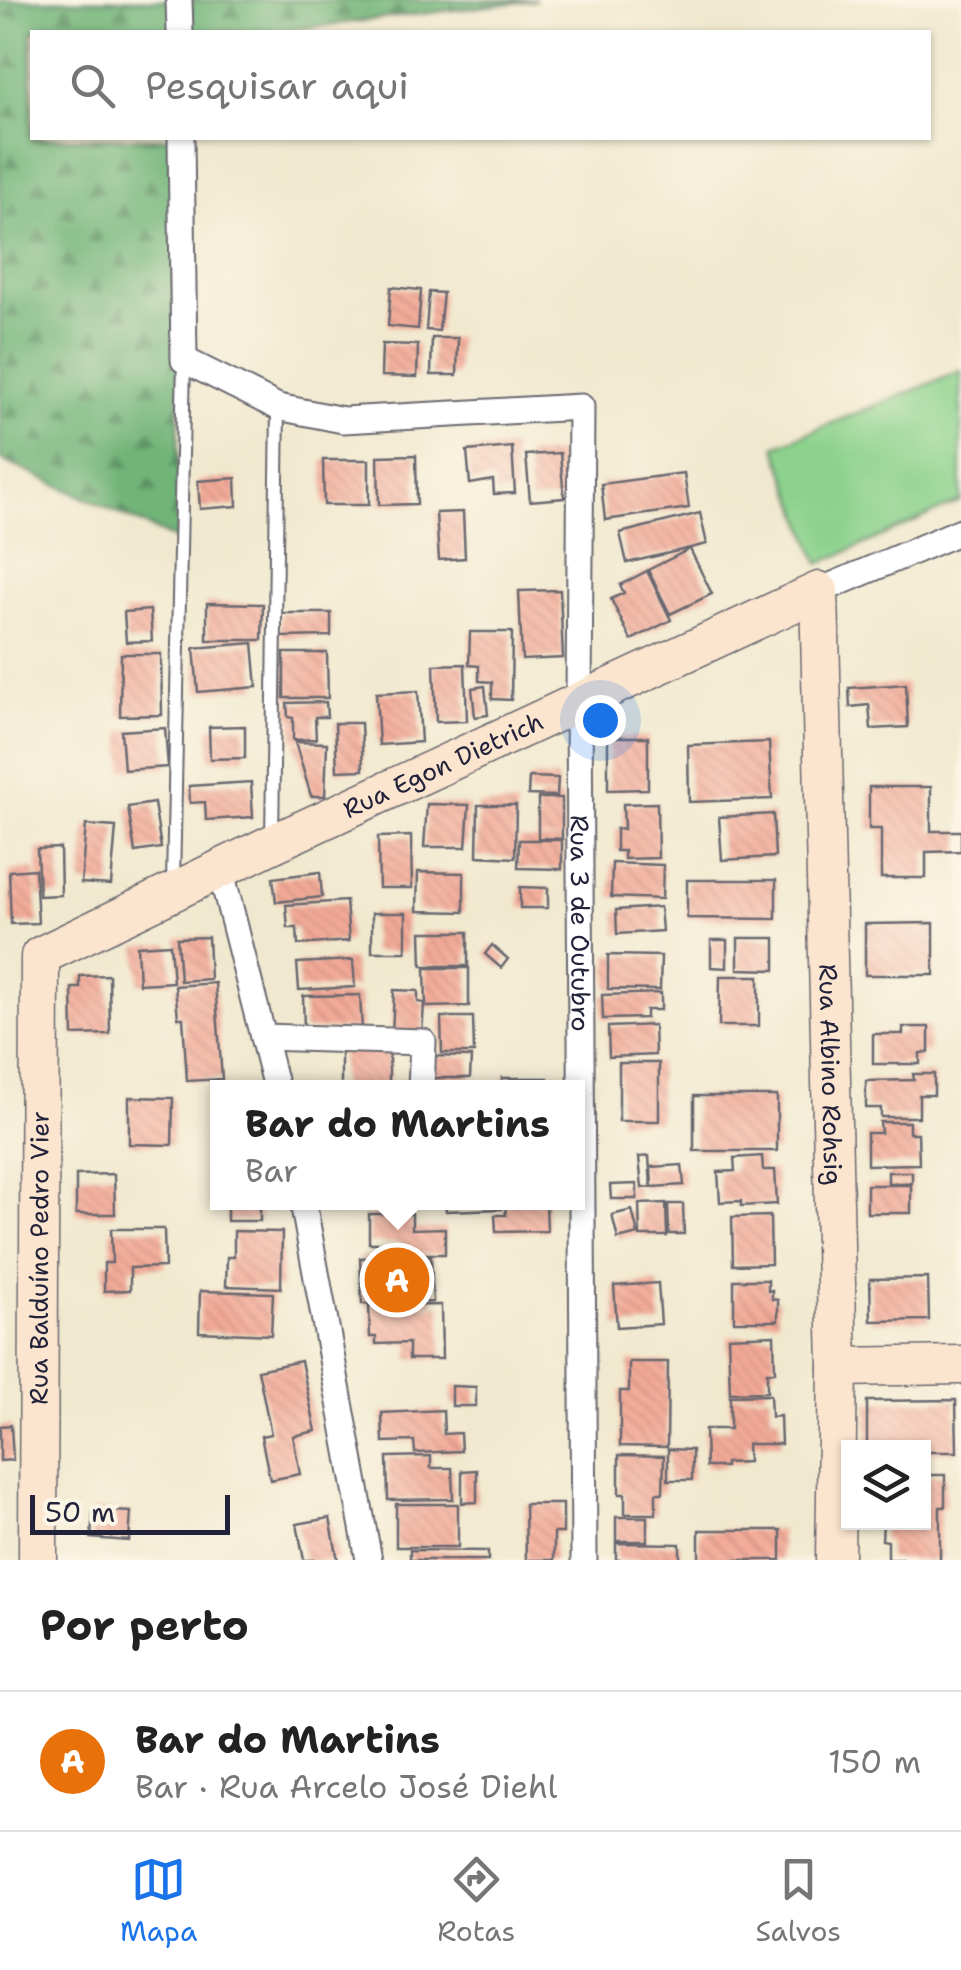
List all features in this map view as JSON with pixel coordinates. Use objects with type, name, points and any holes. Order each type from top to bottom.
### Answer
[{"type":"street","points":[[180,0],[180,30]]},
{"type":"street","points":[[181,140],[184,360],[278,407]]},
{"type":"street","name":"Rua 3 de Outubro","points":[[278,407],[343,420],[582,407],[581,1080]]},
{"type":"street","name":"Rua Egon Dietrich","points":[[40,956],[579,700],[961,530]]},
{"type":"street","name":"Rua Albino Rohsig","points":[[819,590],[838,1367],[835,1560]]},
{"type":"street","points":[[220,868],[274,1080]]},
{"type":"street","name":"Rua Balduíno Pedro Vier","points":[[38,1560],[40,956]]},
{"type":"street","points":[[263,1037],[424,1042],[422,1080]]},
{"type":"street","points":[[304,1210],[368,1560]]},
{"type":"street","name":"Rua 3 de Outubro","points":[[582,1210],[584,1560]]},
{"type":"street","points":[[838,1367],[961,1366]]},
{"type":"lane","points":[[173,891],[184,360]]},
{"type":"lane","points":[[272,844],[278,407]]},
{"type":"green space","points":[[0,0],[175,0],[176,30],[30,30],[30,140],[177,140],[177,540],[0,459]]},
{"type":"green space","points":[[191,0],[537,0],[289,30],[191,30]]},
{"type":"green space","points":[[961,371],[961,501],[819,564],[775,446]]},
{"type":"building","points":[[391,287],[421,290],[418,329],[388,326]]},
{"type":"building","points":[[429,292],[443,293],[439,331],[426,330]]},
{"type":"building","points":[[432,338],[458,338],[457,375],[431,375]]},
{"type":"building","points":[[382,344],[418,345],[417,377],[381,376]]},
{"type":"building","points":[[512,447],[515,493],[494,494],[493,480],[470,484],[467,451]]},
{"type":"building","points":[[560,453],[564,498],[530,501],[526,455]]},
{"type":"building","points":[[416,455],[417,504],[379,505],[378,456]]},
{"type":"building","points":[[323,460],[369,460],[369,505],[324,505]]},
{"type":"building","points":[[684,473],[689,508],[605,520],[601,484]]},
{"type":"building","points":[[236,478],[237,506],[200,509],[198,481]]},
{"type":"building","points":[[463,512],[465,558],[439,560],[436,513]]},
{"type":"building","points":[[700,513],[707,544],[627,563],[620,533]]},
{"type":"building","points":[[690,549],[712,594],[670,614],[648,570]]},
{"type":"building","points":[[647,571],[671,620],[631,640],[611,599],[624,593],[620,585]]},
{"type":"building","points":[[560,590],[563,658],[522,660],[519,591]]},
{"type":"building","points":[[207,603],[263,604],[262,640],[207,640]]},
{"type":"building","points":[[150,610],[152,641],[126,642],[124,612]]},
{"type":"building","points":[[280,613],[331,613],[331,636],[281,637]]},
{"type":"building","points":[[470,632],[512,632],[511,700],[492,699],[492,682],[479,681],[479,666],[469,665]]},
{"type":"building","points":[[253,643],[257,687],[198,692],[194,648]]},
{"type":"building","points":[[284,653],[327,653],[328,698],[284,698]]},
{"type":"building","points":[[121,654],[161,654],[162,715],[120,716]]},
{"type":"building","points":[[465,664],[467,721],[436,722],[434,665]]},
{"type":"building","points":[[906,684],[908,727],[871,729],[869,705],[850,707],[849,688]]},
{"type":"building","points":[[485,686],[488,715],[475,717],[472,688]]},
{"type":"building","points":[[418,691],[421,742],[379,745],[376,693]]},
{"type":"building","points":[[326,702],[327,717],[315,717],[316,739],[293,740],[293,718],[288,717],[287,703]]},
{"type":"building","points":[[335,723],[361,723],[363,770],[337,771]]},
{"type":"building","points":[[245,726],[245,758],[210,759],[209,727]]},
{"type":"building","points":[[165,728],[168,767],[124,770],[121,731]]},
{"type":"building","points":[[608,737],[648,737],[648,789],[608,790]]},
{"type":"building","points":[[295,742],[327,743],[325,796],[311,796]]},
{"type":"building","points":[[769,742],[772,799],[689,802],[688,745]]},
{"type":"building","points":[[529,777],[558,778],[557,796],[528,795]]},
{"type":"building","points":[[251,782],[253,817],[206,820],[205,802],[190,803],[189,786]]},
{"type":"building","points":[[869,787],[931,787],[931,831],[961,831],[961,851],[926,852],[926,878],[881,878],[881,829],[869,829]]},
{"type":"building","points":[[538,798],[562,798],[562,839],[538,838]]},
{"type":"building","points":[[154,803],[161,848],[135,852],[128,807]]},
{"type":"building","points":[[657,803],[658,858],[624,859],[624,851],[616,851],[616,829],[624,829],[623,804]]},
{"type":"building","points":[[427,804],[469,805],[466,847],[424,847]]},
{"type":"building","points":[[478,805],[516,805],[515,858],[477,856]]},
{"type":"building","points":[[773,814],[775,857],[722,860],[719,817]]},
{"type":"building","points":[[86,825],[116,827],[111,885],[81,883]]},
{"type":"building","points":[[411,836],[412,888],[379,888],[378,837]]},
{"type":"building","points":[[519,840],[562,840],[562,869],[518,868]]},
{"type":"building","points":[[60,848],[61,895],[39,896],[37,849]]},
{"type":"building","points":[[612,863],[663,865],[662,899],[611,897]]},
{"type":"building","points":[[35,869],[38,923],[11,924],[9,871]]},
{"type":"building","points":[[320,872],[322,897],[276,902],[273,878]]},
{"type":"building","points":[[418,872],[464,873],[464,912],[417,911]]},
{"type":"building","points":[[687,880],[776,880],[776,919],[687,918]]},
{"type":"building","points":[[520,887],[548,888],[548,908],[520,908]]},
{"type":"building","points":[[346,901],[349,941],[298,945],[297,928],[288,928],[286,905]]},
{"type":"building","points":[[660,907],[662,931],[617,934],[616,910]]},
{"type":"building","points":[[372,913],[406,913],[406,952],[372,952]]},
{"type":"building","points":[[934,923],[934,975],[865,975],[865,924]]},
{"type":"building","points":[[421,932],[468,932],[468,966],[422,966]]},
{"type":"building","points":[[208,937],[210,979],[180,981],[177,938]]},
{"type":"building","points":[[738,938],[775,938],[775,970],[738,969]]},
{"type":"building","points":[[711,940],[727,940],[727,968],[711,967]]},
{"type":"building","points":[[170,944],[173,982],[139,984],[137,946]]},
{"type":"building","points":[[492,945],[508,959],[501,968],[485,954]]},
{"type":"building","points":[[608,955],[661,956],[660,990],[608,989]]},
{"type":"building","points":[[353,960],[355,987],[299,990],[297,963]]},
{"type":"building","points":[[425,968],[469,968],[469,1006],[426,1007]]},
{"type":"building","points":[[109,975],[110,1034],[73,1035],[72,988],[80,988],[80,976]]},
{"type":"building","points":[[720,976],[759,976],[759,1026],[719,1026]]},
{"type":"building","points":[[215,983],[222,1079],[187,1081],[183,1018],[178,1018],[175,986]]},
{"type":"building","points":[[394,990],[418,991],[418,1002],[424,1003],[422,1036],[392,1035]]},
{"type":"building","points":[[661,993],[661,1010],[646,1010],[646,1018],[603,1019],[602,995]]},
{"type":"building","points":[[360,995],[362,1029],[304,1030],[303,996]]},
{"type":"building","points":[[441,1017],[473,1017],[474,1053],[442,1053]]},
{"type":"building","points":[[654,1025],[655,1055],[609,1057],[608,1027]]},
{"type":"building","points":[[903,1027],[929,1027],[929,1052],[920,1053],[920,1064],[873,1064],[873,1034],[903,1034]]},
{"type":"building","points":[[341,1051],[389,1052],[389,1080],[341,1080]]},
{"type":"building","points":[[432,1056],[471,1057],[470,1078],[432,1078]]},
{"type":"building","points":[[619,1063],[659,1063],[659,1121],[619,1121]]},
{"type":"building","points":[[913,1074],[934,1074],[934,1095],[919,1095],[919,1117],[881,1117],[881,1108],[866,1108],[866,1081],[914,1080]]},
{"type":"building","points":[[502,1078],[548,1078],[548,1080]]},
{"type":"building","points":[[694,1096],[777,1096],[777,1151],[694,1151]]},
{"type":"building","points":[[129,1097],[173,1098],[172,1145],[129,1144]]},
{"type":"building","points":[[880,1122],[909,1122],[909,1133],[918,1133],[919,1164],[867,1165],[867,1133],[881,1133]]},
{"type":"building","points":[[649,1156],[651,1187],[642,1188],[639,1157]]},
{"type":"building","points":[[762,1156],[763,1170],[775,1170],[777,1204],[741,1206],[741,1201],[720,1202],[718,1172],[735,1171],[734,1158]]},
{"type":"building","points":[[682,1165],[684,1185],[652,1187],[651,1167]]},
{"type":"building","points":[[888,1172],[912,1172],[912,1183],[888,1183]]},
{"type":"building","points":[[114,1174],[115,1214],[76,1214],[76,1175]]},
{"type":"building","points":[[637,1184],[637,1199],[611,1199],[610,1185]]},
{"type":"building","points":[[867,1185],[911,1185],[911,1213],[867,1213]]},
{"type":"building","points":[[666,1203],[667,1236],[640,1236],[639,1204]]},
{"type":"building","points":[[668,1204],[683,1204],[684,1234],[669,1234]]},
{"type":"building","points":[[227,1210],[260,1210],[260,1221],[227,1221]]},
{"type":"building","points":[[506,1210],[546,1210],[547,1231],[496,1232],[495,1215],[506,1215]]},
{"type":"building","points":[[632,1210],[638,1234],[618,1239],[612,1215]]},
{"type":"building","points":[[369,1214],[412,1214],[412,1229],[445,1228],[445,1254],[402,1254],[402,1243],[369,1243]]},
{"type":"building","points":[[770,1216],[771,1264],[733,1265],[732,1217]]},
{"type":"building","points":[[111,1229],[164,1229],[165,1267],[130,1268],[130,1290],[104,1291],[104,1263],[112,1263]]},
{"type":"building","points":[[234,1231],[282,1232],[281,1288],[226,1286],[227,1257],[234,1257]]},
{"type":"building","points":[[431,1256],[433,1302],[362,1304],[360,1258]]},
{"type":"building","points":[[928,1278],[929,1320],[871,1321],[870,1279]]},
{"type":"building","points":[[734,1280],[768,1280],[772,1299],[778,1300],[778,1321],[734,1321]]},
{"type":"building","points":[[658,1283],[661,1324],[617,1327],[614,1286]]},
{"type":"building","points":[[200,1291],[273,1293],[271,1335],[199,1332]]},
{"type":"building","points":[[441,1305],[442,1359],[409,1359],[409,1343],[376,1344],[376,1337],[370,1337],[369,1306]]},
{"type":"building","points":[[774,1335],[775,1372],[767,1372],[767,1392],[730,1393],[728,1337]]},
{"type":"building","points":[[301,1361],[316,1431],[293,1436],[300,1474],[270,1480],[261,1436],[271,1434],[258,1370]]},
{"type":"building","points":[[629,1362],[668,1362],[667,1447],[620,1446],[620,1391],[629,1391]]},
{"type":"building","points":[[452,1386],[476,1387],[476,1406],[452,1406]]},
{"type":"building","points":[[770,1395],[771,1417],[780,1416],[781,1444],[747,1444],[748,1462],[706,1467],[705,1429],[730,1429],[730,1396]]},
{"type":"building","points":[[956,1400],[957,1452],[931,1452],[931,1440],[867,1440],[867,1401]]},
{"type":"building","points":[[443,1410],[444,1434],[460,1433],[461,1451],[415,1453],[414,1441],[383,1442],[382,1413]]},
{"type":"building","points":[[11,1425],[13,1460],[0,1461],[0,1426]]},
{"type":"building","points":[[668,1449],[692,1450],[692,1480],[668,1480]]},
{"type":"building","points":[[619,1455],[664,1456],[663,1493],[656,1493],[656,1514],[625,1514],[625,1494],[619,1494]]},
{"type":"building","points":[[431,1456],[431,1468],[452,1468],[453,1499],[388,1500],[387,1457]]},
{"type":"building","points":[[477,1470],[477,1502],[462,1503],[462,1471]]},
{"type":"building","points":[[931,1475],[945,1475],[945,1507],[940,1507],[940,1560],[888,1559],[888,1541],[882,1540],[883,1530],[931,1530]]},
{"type":"building","points":[[396,1504],[458,1504],[458,1547],[396,1547]]},
{"type":"building","points":[[525,1504],[563,1504],[563,1533],[554,1533],[554,1560],[526,1560]]},
{"type":"building","points":[[93,1510],[131,1512],[129,1541],[91,1538]]},
{"type":"building","points":[[616,1517],[647,1517],[647,1541],[616,1541]]},
{"type":"building","points":[[330,1518],[338,1560],[304,1560],[297,1524]]},
{"type":"building","points":[[699,1530],[781,1530],[781,1560],[699,1560]]},
{"type":"building","points":[[616,1543],[680,1544],[680,1560],[616,1560]]},
{"type":"building","points":[[410,1550],[488,1551],[488,1560],[410,1560]]},
{"type":"place","name":"Bar do Martins","points":[[397,1280]]}]
